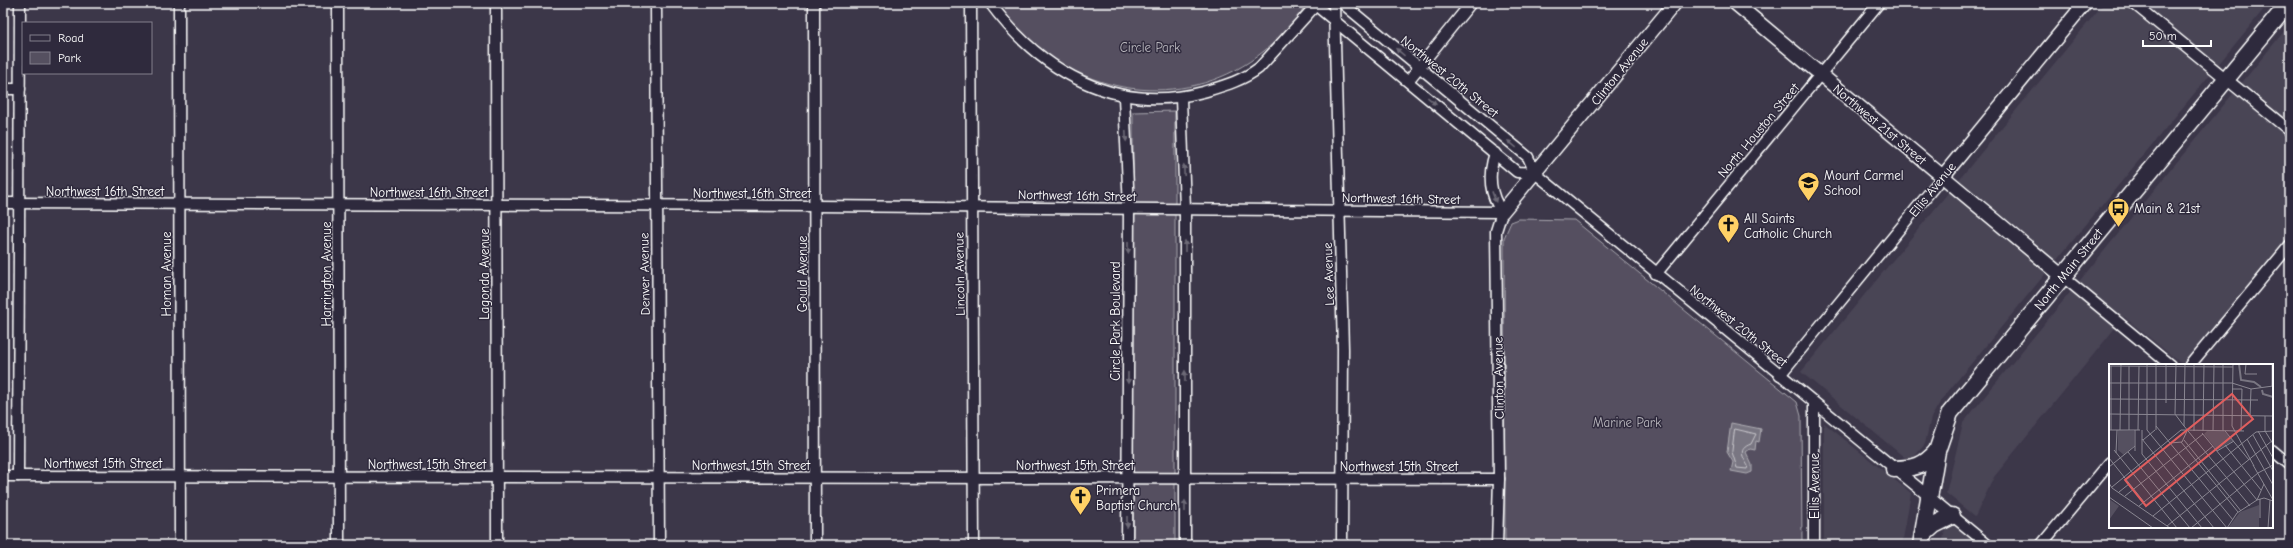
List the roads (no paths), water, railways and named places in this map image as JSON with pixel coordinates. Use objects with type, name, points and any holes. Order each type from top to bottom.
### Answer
[{"type":"main road","name":"North Main Street","points":[[1922,540],[1928,496],[1937,451],[1950,412],[2289,3]]},
{"type":"main road","points":[[1894,469],[1910,468],[1927,462],[1937,451]]},
{"type":"main road","points":[[1922,540],[1934,525],[1952,516]]},
{"type":"street","points":[[18,476],[20,3]]},
{"type":"street","name":"Homan Avenue","points":[[179,3],[180,545]]},
{"type":"street","name":"Harrington Avenue","points":[[338,3],[339,545]]},
{"type":"street","name":"Lagonda Avenue","points":[[496,3],[497,545]]},
{"type":"street","name":"Denver Avenue","points":[[656,3],[659,545]]},
{"type":"street","name":"Gould Avenue","points":[[814,3],[815,545]]},
{"type":"street","name":"Lincoln Avenue","points":[[970,3],[974,545]]},
{"type":"street","points":[[990,3],[1012,30],[1035,51],[1061,70],[1089,85],[1124,97],[1145,99],[1181,98],[1220,87],[1249,75],[1259,68],[1315,4],[1517,172],[1535,173]]},
{"type":"street","name":"Lee Avenue","points":[[1334,3],[1337,23],[1338,210],[1343,349],[1342,545]]},
{"type":"street","name":"Northwest 20th Street","points":[[1342,3],[1528,157],[1535,173],[1814,404],[1988,545]]},
{"type":"street","points":[[1408,81],[1471,3]]},
{"type":"street","name":"Clinton Avenue","points":[[1497,545],[1499,479],[1496,231],[1502,212],[1675,3]]},
{"type":"street","name":"Northwest 21st Street","points":[[1735,3],[2062,276]]},
{"type":"street","name":"North Houston Street","points":[[1656,274],[1880,3]]},
{"type":"street","name":"Ellis Avenue","points":[[1780,375],[2085,3]]},
{"type":"street","points":[[2133,3],[2290,131]]},
{"type":"street","points":[[3,89],[20,89]]},
{"type":"street","name":"Circle Park Boulevard","points":[[1124,97],[1129,209],[1127,545]]},
{"type":"street","points":[[1181,98],[1185,209],[1185,545]]},
{"type":"street","points":[[1495,153],[1491,164],[1491,194],[1502,212]]},
{"type":"street","name":"Northwest 16th Street","points":[[3,203],[815,206],[1502,212]]},
{"type":"street","points":[[2191,364],[2290,245]]},
{"type":"street","points":[[2062,276],[2169,364]]},
{"type":"street","name":"Ellis Avenue","points":[[1814,404],[1814,545]]},
{"type":"street","points":[[2273,451],[2290,465]]},
{"type":"street","points":[[2041,545],[2109,463]]},
{"type":"street","name":"Northwest 15th Street","points":[[3,476],[1499,479]]},
{"type":"water","points":[[1731,423],[1761,429],[1759,442],[1756,441],[1755,450],[1750,449],[1746,452],[1752,465],[1752,472],[1747,474],[1731,471],[1733,462],[1727,452]]},
{"type":"place","name":"Mount Carmel School","points":[[1808,202]]},
{"type":"place","name":"Main & 21st","points":[[2118,228]]},
{"type":"place","name":"All Saints Catholic Church","points":[[1728,244]]},
{"type":"place","name":"Primera Baptist Church","points":[[1080,516]]},
{"type":"park label","name":"Circle Park","points":[[1150,47]]},
{"type":"park label","name":"Marine Park","points":[[1627,422]]}]
